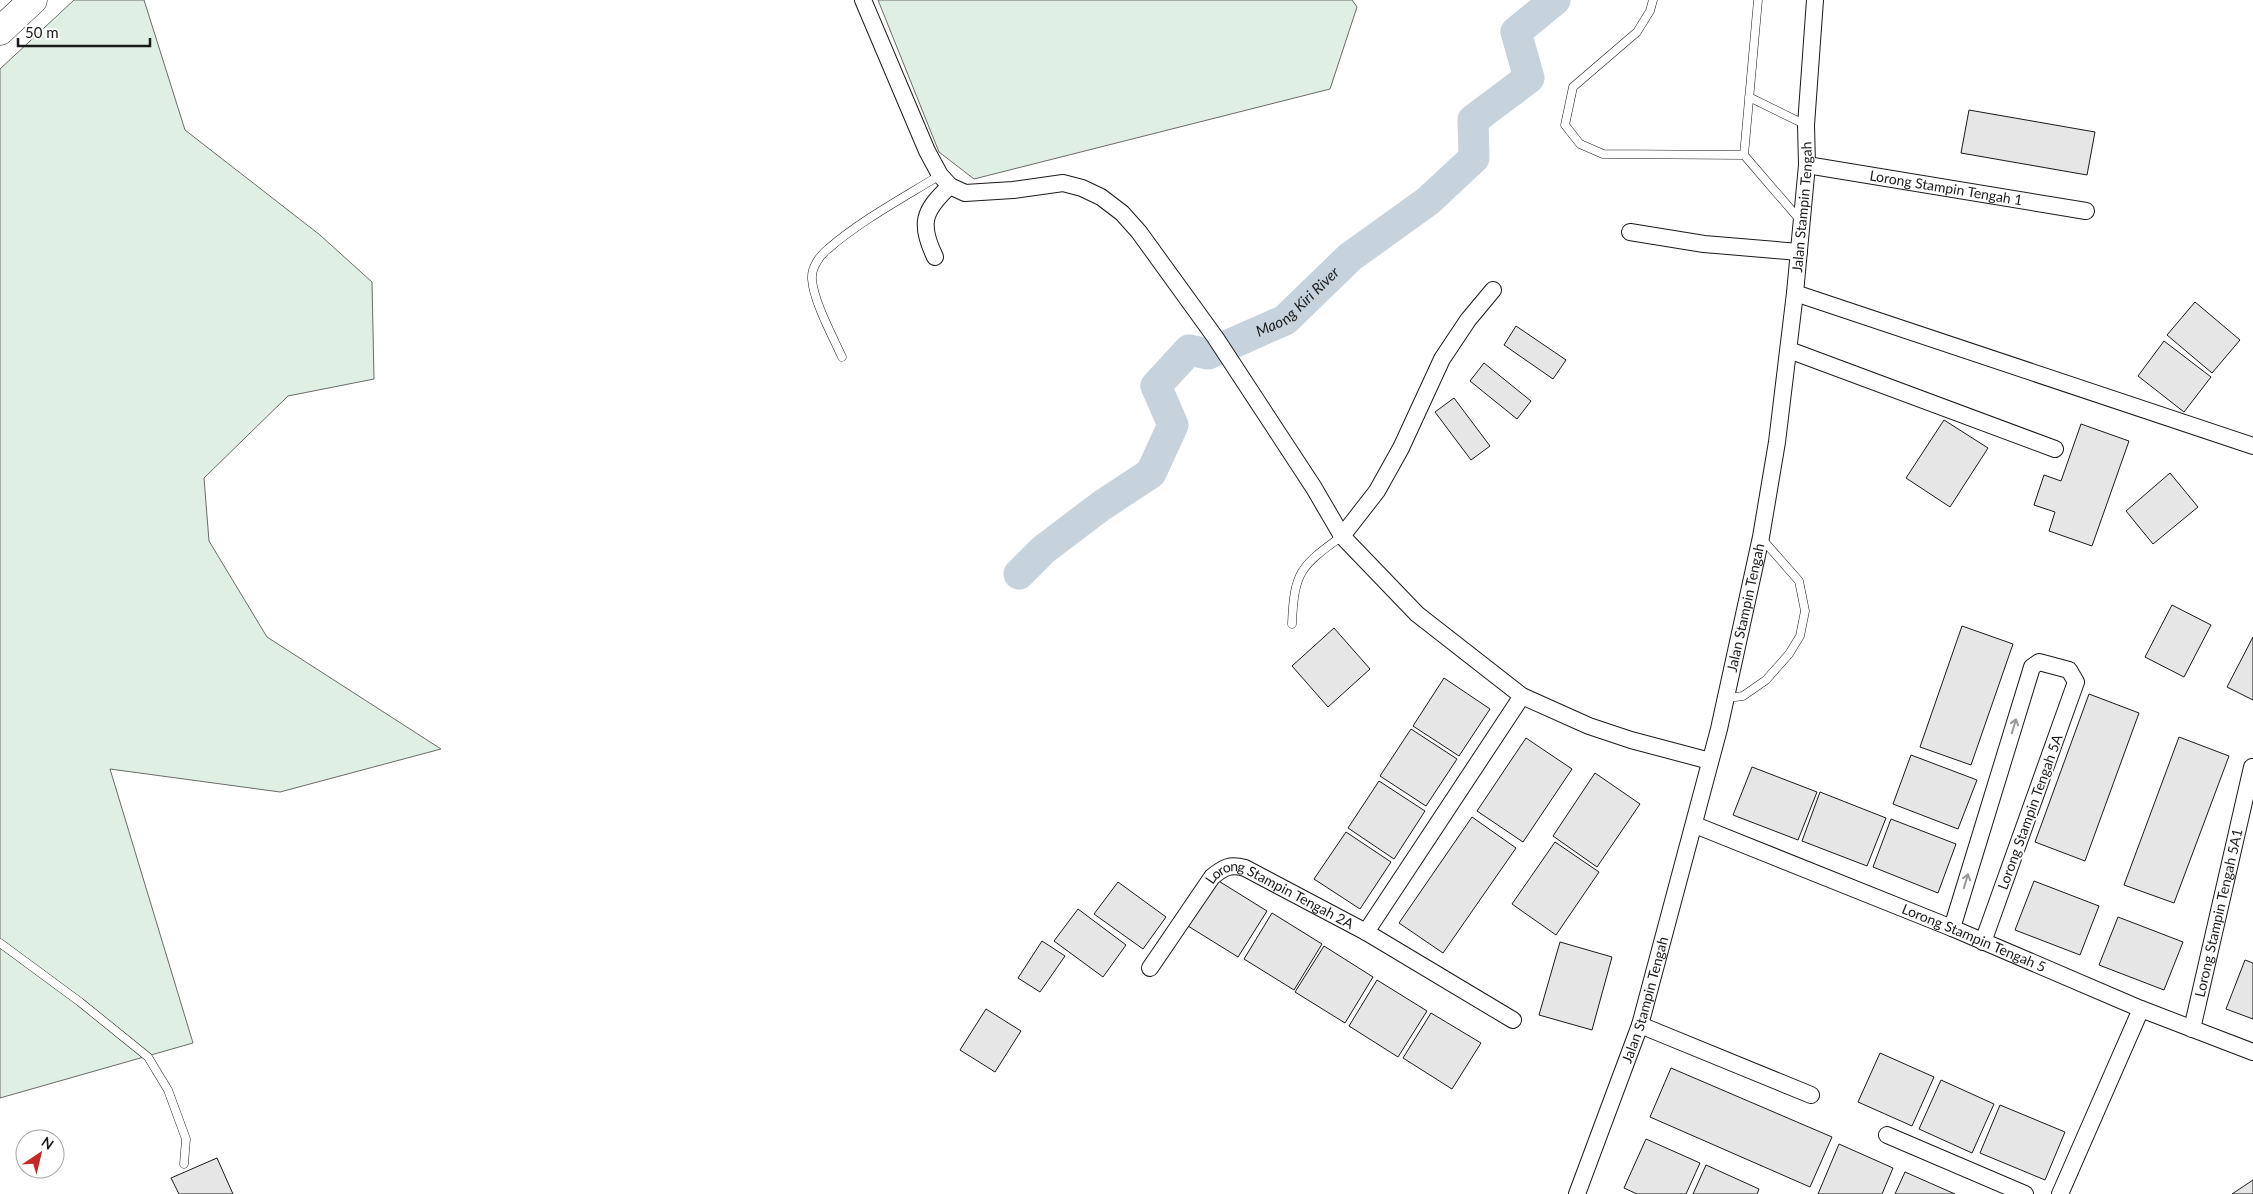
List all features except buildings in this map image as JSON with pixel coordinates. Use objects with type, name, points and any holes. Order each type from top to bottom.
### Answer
[{"type":"highway","points":[[0,31],[33,0]]},
{"type":"street","points":[[863,0],[927,151],[945,181],[965,193],[1013,190],[1063,183],[1082,188],[1101,197],[1122,212],[1139,232],[1215,337],[1232,366],[1314,488],[1342,536],[1417,614],[1522,696],[1589,726],[1631,740],[1710,761]]},
{"type":"street","name":"Jalan Stampin Tengah","points":[[1577,1194],[1640,1025],[1727,698],[1760,537],[1777,442],[1795,293],[1807,165],[1806,125],[1815,0]]},
{"type":"street","name":"Lorong Stampin Tengah 1","points":[[1807,165],[2086,210]]},
{"type":"street","points":[[936,257],[924,227],[928,211],[945,181]]},
{"type":"street","points":[[1630,232],[1704,244],[1799,252]]},
{"type":"street","points":[[1342,536],[1377,492],[1401,448],[1442,359],[1468,320],[1493,290]]},
{"type":"street","points":[[1795,293],[2253,446]]},
{"type":"street","points":[[1789,350],[2055,449]]},
{"type":"street","name":"Lorong Stampin Tengah 5A","points":[[1952,928],[2032,667],[2038,662],[2068,670],[2076,682],[1983,942]]},
{"type":"street","name":"Lorong Stampin Tengah 2A","points":[[1366,932],[1522,696]]},
{"type":"street","name":"Lorong Stampin Tengah 5A1","points":[[2192,1029],[2252,767]]},
{"type":"street","name":"Lorong Stampin Tengah 5","points":[[1694,825],[1952,928],[2192,1029],[2253,1052]]},
{"type":"street","name":"Lorong Stampin Tengah 2A","points":[[1150,968],[1212,877],[1224,867],[1234,865],[1245,868],[1366,932],[1513,1020]]},
{"type":"street","points":[[2060,1194],[2141,1008]]},
{"type":"street","points":[[1640,1025],[1812,1095]]},
{"type":"street","points":[[1887,1136],[2025,1194]]},
{"type":"lane","points":[[1653,0],[1650,11],[1636,32],[1573,87],[1565,125],[1580,144],[1604,154],[1744,155]]},
{"type":"lane","points":[[1758,0],[1744,155],[1802,222]]},
{"type":"lane","points":[[1749,97],[1806,125]]},
{"type":"lane","points":[[842,357],[821,312],[812,278],[816,262],[827,250],[853,231],[945,181]]},
{"type":"lane","points":[[1292,624],[1293,599],[1300,574],[1313,558],[1342,536]]},
{"type":"lane","points":[[1727,698],[1743,696],[1766,680],[1789,654],[1800,636],[1805,611],[1800,581],[1760,537]]},
{"type":"lane","points":[[0,943],[80,1002],[148,1057],[168,1090],[186,1139],[184,1164]]},
{"type":"green space","points":[[74,0],[144,0],[185,130],[320,235],[372,282],[374,379],[288,396],[204,478],[209,541],[267,637],[441,749],[280,792],[110,769],[193,1043],[0,1098],[0,69]]},
{"type":"green space","points":[[878,0],[1352,0],[1357,7],[1330,89],[974,179],[939,152]]},
{"type":"waterway","name":"Maong Kiri River","points":[[1019,574],[1043,550],[1101,506],[1151,473],[1173,425],[1156,386],[1189,350],[1208,354],[1285,320],[1350,257],[1428,201],[1474,158],[1473,120],[1529,78],[1516,32],[1555,0]]}]
